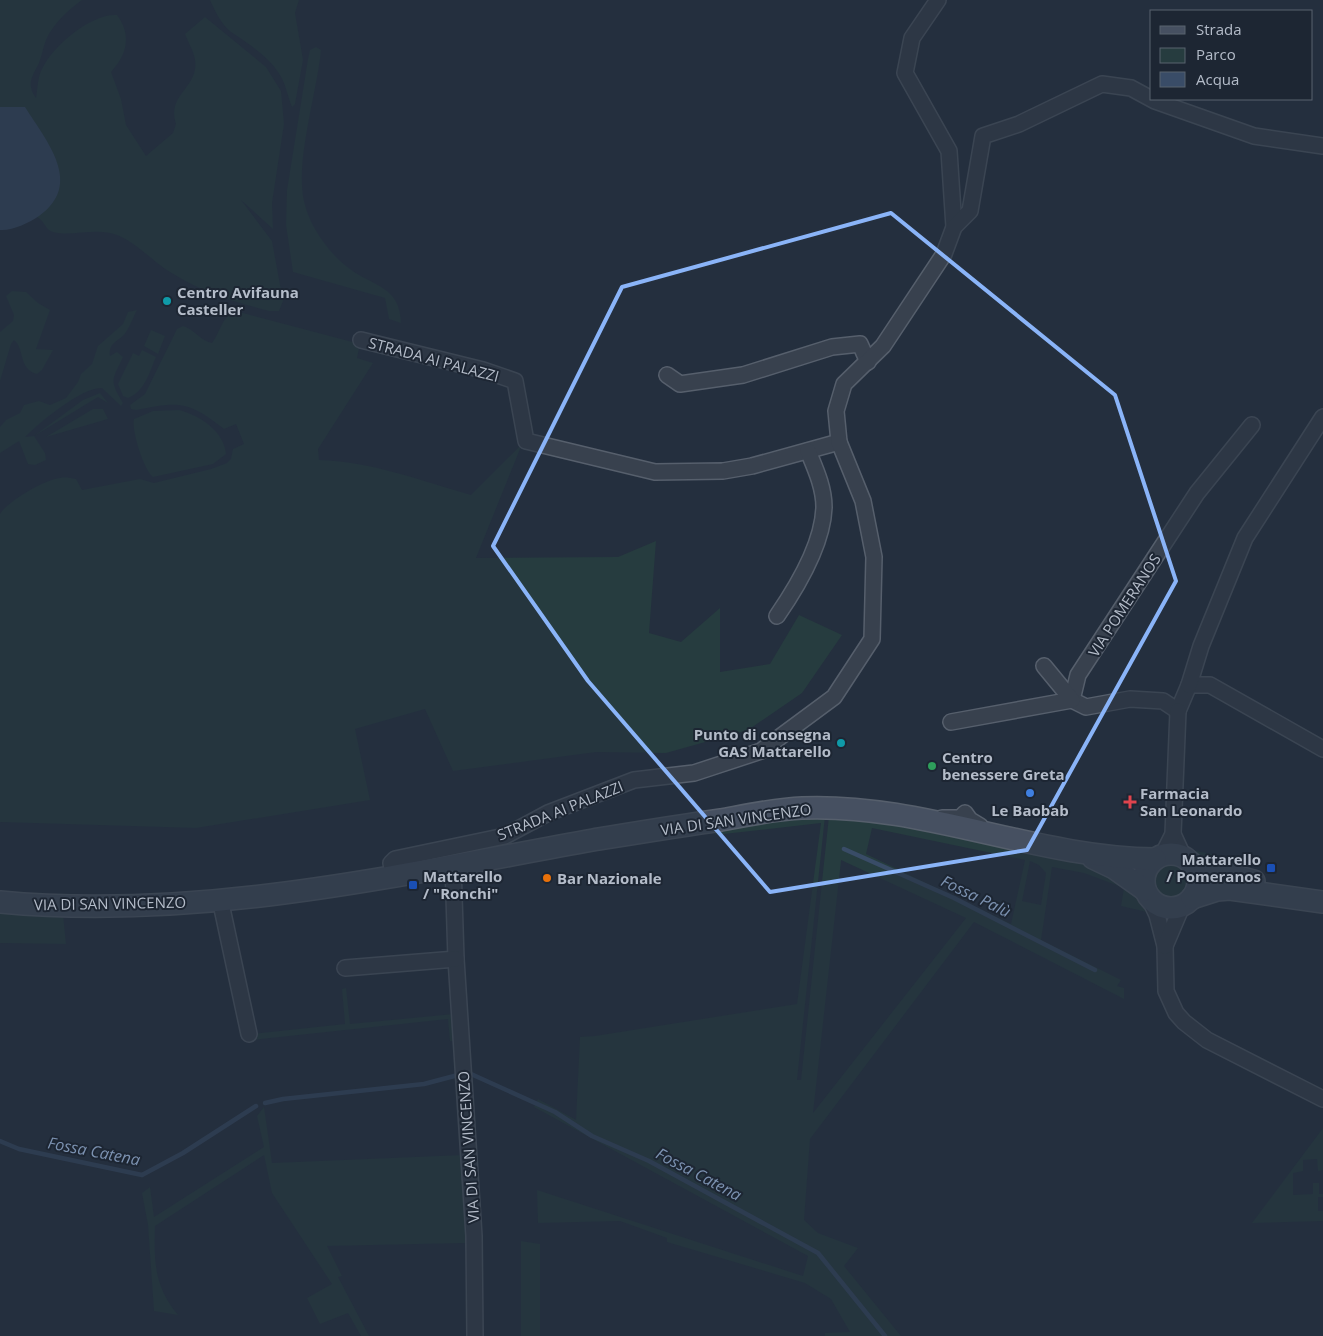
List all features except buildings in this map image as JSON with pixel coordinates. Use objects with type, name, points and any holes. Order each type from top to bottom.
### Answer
[{"type":"main road","name":"VIA DI SAN VINCENZO","points":[[0,902],[126,905],[220,899],[415,865],[453,866],[638,832],[799,808],[838,807],[889,813],[1077,851],[1159,858]]},
{"type":"main road","name":"VIA DI SAN VINCENZO","points":[[1077,851],[1114,868],[1147,894]]},
{"type":"main road","points":[[1169,855],[1316,900],[1230,889],[1217,890],[1187,902],[1164,907],[1147,894],[1145,873],[1159,858],[1169,855]]},
{"type":"main road","points":[[1187,902],[1197,881],[1188,862]]},
{"type":"street","name":"STRADA AI PALAZZI","points":[[415,865],[505,836],[548,814],[634,780],[694,773],[761,751],[834,697],[872,638],[874,557],[862,501],[839,442],[836,411],[844,384],[883,346],[944,254],[954,227],[949,151],[905,73],[912,38],[938,0]]},
{"type":"street","name":"STRADA AI PALAZZI","points":[[954,227],[970,211],[983,136],[1019,124],[1102,84],[1131,88],[1150,98]]},
{"type":"street","name":"STRADA AI PALAZZI","points":[[1153,100],[1254,136],[1323,146]]},
{"type":"street","name":"STRADA AI PALAZZI","points":[[361,340],[483,370],[516,381],[526,441],[655,472],[723,471],[839,442]]},
{"type":"street","points":[[667,375],[680,384],[734,376],[832,347],[860,344],[868,362]]},
{"type":"street","points":[[1159,858],[1173,834],[1178,711],[1189,685],[1201,646],[1245,538],[1323,417]]},
{"type":"street","name":"VIA POMERANOS","points":[[1072,700],[1078,675],[1197,493],[1252,425]]},
{"type":"street","points":[[777,616],[804,572],[820,528],[824,506],[821,484],[808,451]]},
{"type":"street","points":[[1044,666],[1072,700],[1086,707],[1130,699],[1162,701],[1178,711]]},
{"type":"street","points":[[1189,685],[1210,685],[1323,748]]},
{"type":"street","points":[[951,722],[1072,700]]},
{"type":"street","points":[[1173,834],[1188,862]]},
{"type":"street","name":"VIA DI SAN VINCENZO","points":[[453,866],[456,959],[474,1236],[475,1336]]},
{"type":"street","points":[[1147,894],[1157,915],[1165,946],[1166,991],[1176,1013],[1184,1022],[1207,1040],[1323,1099]]},
{"type":"street","points":[[220,899],[249,1034]]},
{"type":"street","points":[[1165,946],[1187,902]]},
{"type":"street","points":[[345,968],[456,959]]},
{"type":"highlighted area","points":[[891,213],[1115,395],[1176,581],[1027,850],[770,892],[588,681],[493,546],[622,287]]},
{"type":"green space","points":[[0,0],[82,0],[61,18],[46,40],[39,63],[31,80],[31,89],[36,98],[41,71],[48,58],[56,49],[75,32],[96,19],[117,15],[125,30],[126,45],[121,59],[111,72],[121,99],[126,125],[146,156],[173,133],[176,124],[175,105],[195,70],[195,60],[185,34],[205,17],[266,67],[281,91],[284,124],[272,203],[273,229],[241,200],[272,241],[283,301],[279,311],[269,311],[242,304],[194,286],[163,268],[131,243],[117,235],[101,232],[53,232],[37,217],[39,213],[0,115]]},
{"type":"green space","points":[[210,0],[299,0],[295,13],[303,60],[295,104],[292,107],[281,76],[268,60],[227,29]]},
{"type":"green space","points":[[316,47],[321,50],[302,167],[302,185],[307,211],[321,239],[342,263],[391,294],[400,311],[401,323],[389,319],[385,298],[293,272],[286,225],[287,190],[308,59],[310,50]]},
{"type":"green space","points":[[12,291],[26,292],[38,303],[50,310],[36,349],[53,350],[42,370],[37,374],[27,368],[20,348],[14,340],[11,344],[0,381],[0,332],[13,321],[14,315],[6,296]]},
{"type":"green space","points":[[137,310],[126,332],[113,344],[110,351],[110,356],[117,352],[123,357],[114,376],[114,384],[123,403],[121,406],[102,388],[94,389],[62,406],[25,437],[34,436],[45,453],[46,460],[35,465],[28,464],[19,441],[0,453],[0,427],[6,420],[20,413],[24,405],[39,401],[50,405],[66,398],[78,382],[81,374],[92,364],[98,346],[123,324],[128,312]]},
{"type":"green space","points":[[239,312],[360,344],[357,358],[373,363],[318,449],[319,460],[338,461],[377,468],[471,495],[522,444],[476,558],[618,557],[656,541],[649,633],[681,642],[720,608],[720,672],[770,664],[799,615],[842,635],[802,693],[748,730],[666,753],[596,752],[453,771],[425,709],[355,729],[370,800],[196,828],[0,822],[0,514],[10,503],[27,492],[60,478],[76,479],[82,490],[140,479],[154,483],[211,469],[227,463],[231,459],[233,449],[244,444],[236,424],[224,429],[202,413],[183,406],[163,405],[136,410],[131,409],[130,405],[145,394],[177,329],[183,326],[212,343],[225,319],[233,313]]},
{"type":"green space","points":[[151,330],[165,336],[158,354],[144,346]]},
{"type":"green space","points":[[142,350],[156,357],[149,375],[139,391],[128,398],[123,396],[118,384],[133,353],[139,356]]},
{"type":"green space","points":[[100,393],[108,403],[98,397],[34,436],[83,400]]},
{"type":"green space","points":[[93,409],[103,409],[108,419],[46,437]]},
{"type":"green space","points":[[179,410],[202,420],[216,431],[221,438],[226,454],[213,464],[153,477],[149,473],[139,450],[134,432],[134,419],[153,411]]},
{"type":"green space","points":[[825,816],[797,1080],[801,1080],[829,816],[879,822],[1092,866],[1138,896],[1147,912],[1121,906],[1124,888],[1084,873],[1052,867],[1041,940],[1121,980],[1117,986],[1124,988],[1124,999],[974,922],[810,1139],[804,1220],[818,1233],[858,1248],[844,1266],[901,1336],[825,1336],[825,1333],[850,1332],[831,1299],[805,1283],[667,1242],[667,1238],[620,1221],[538,1223],[537,1190],[803,1276],[808,1256],[534,1107],[538,1099],[576,1120],[580,1037],[797,1004],[821,823],[715,835],[715,830],[780,819]],"holes":[[[872,828],[1025,860],[1011,924],[866,854]],[[841,860],[966,918],[813,1113]],[[1030,861],[1039,865],[1046,873],[1041,905],[1022,901]]]},
{"type":"green space","points":[[1191,850],[1247,861],[1246,865],[1238,868],[1195,856]]},
{"type":"green space","points":[[1170,864],[1177,865],[1182,869],[1186,874],[1186,888],[1182,893],[1177,897],[1170,898],[1163,897],[1158,893],[1154,888],[1153,881],[1154,874],[1158,869],[1163,865]]},
{"type":"green space","points":[[0,909],[63,914],[66,944],[0,943]]},
{"type":"green space","points":[[346,988],[350,1024],[454,1014],[455,1041],[450,1041],[448,1019],[251,1040],[251,1034],[345,1024],[342,989]]},
{"type":"green space","points":[[264,1107],[272,1163],[463,1155],[470,1272],[465,1243],[327,1246],[342,1276],[338,1277],[369,1336],[361,1336],[348,1313],[320,1324],[307,1298],[332,1284],[272,1193],[264,1155],[155,1226],[157,1273],[164,1294],[178,1315],[154,1311],[148,1225],[142,1193],[150,1187],[154,1217],[264,1147],[257,1116]]},
{"type":"green space","points":[[1323,1128],[1323,1170],[1318,1171],[1317,1159],[1303,1160],[1303,1171],[1293,1173],[1293,1195],[1313,1194],[1313,1183],[1319,1183],[1319,1194],[1323,1194],[1323,1197],[1318,1197],[1318,1211],[1323,1211],[1323,1221],[1252,1223]]},
{"type":"green space","points":[[521,1241],[540,1244],[540,1336],[521,1336]]},
{"type":"water","points":[[0,107],[25,107],[51,148],[60,177],[59,190],[52,204],[39,216],[30,221],[15,228],[5,230],[0,230]]},
{"type":"waterway","name":"Fossa Palù","points":[[844,849],[954,898],[1095,970]]},
{"type":"waterway","name":"Fossa Catena","points":[[471,1074],[555,1112],[592,1136],[649,1161],[818,1253],[885,1336]]},
{"type":"waterway","name":"Fossa Catena","points":[[265,1103],[283,1099],[424,1084],[458,1075]]},
{"type":"waterway","name":"Fossa Catena","points":[[0,1141],[19,1149],[142,1175],[183,1153],[256,1106]]},
{"type":"place","name":"Centro Avifauna Casteller","points":[[167,301]]},
{"type":"place","name":"Punto di consegna GAS Mattarello","points":[[841,743]]},
{"type":"place","name":"Centro benessere Greta","points":[[932,766]]},
{"type":"place","name":"Le Baobab","points":[[1030,793]]},
{"type":"place","name":"Farmacia San Leonardo","points":[[1130,802]]},
{"type":"place","name":"Mattarello / Pomeranos","points":[[1271,868]]},
{"type":"place","name":"Bar Nazionale","points":[[547,878]]},
{"type":"place","name":"Mattarello / \"Ronchi\"","points":[[413,885]]}]
